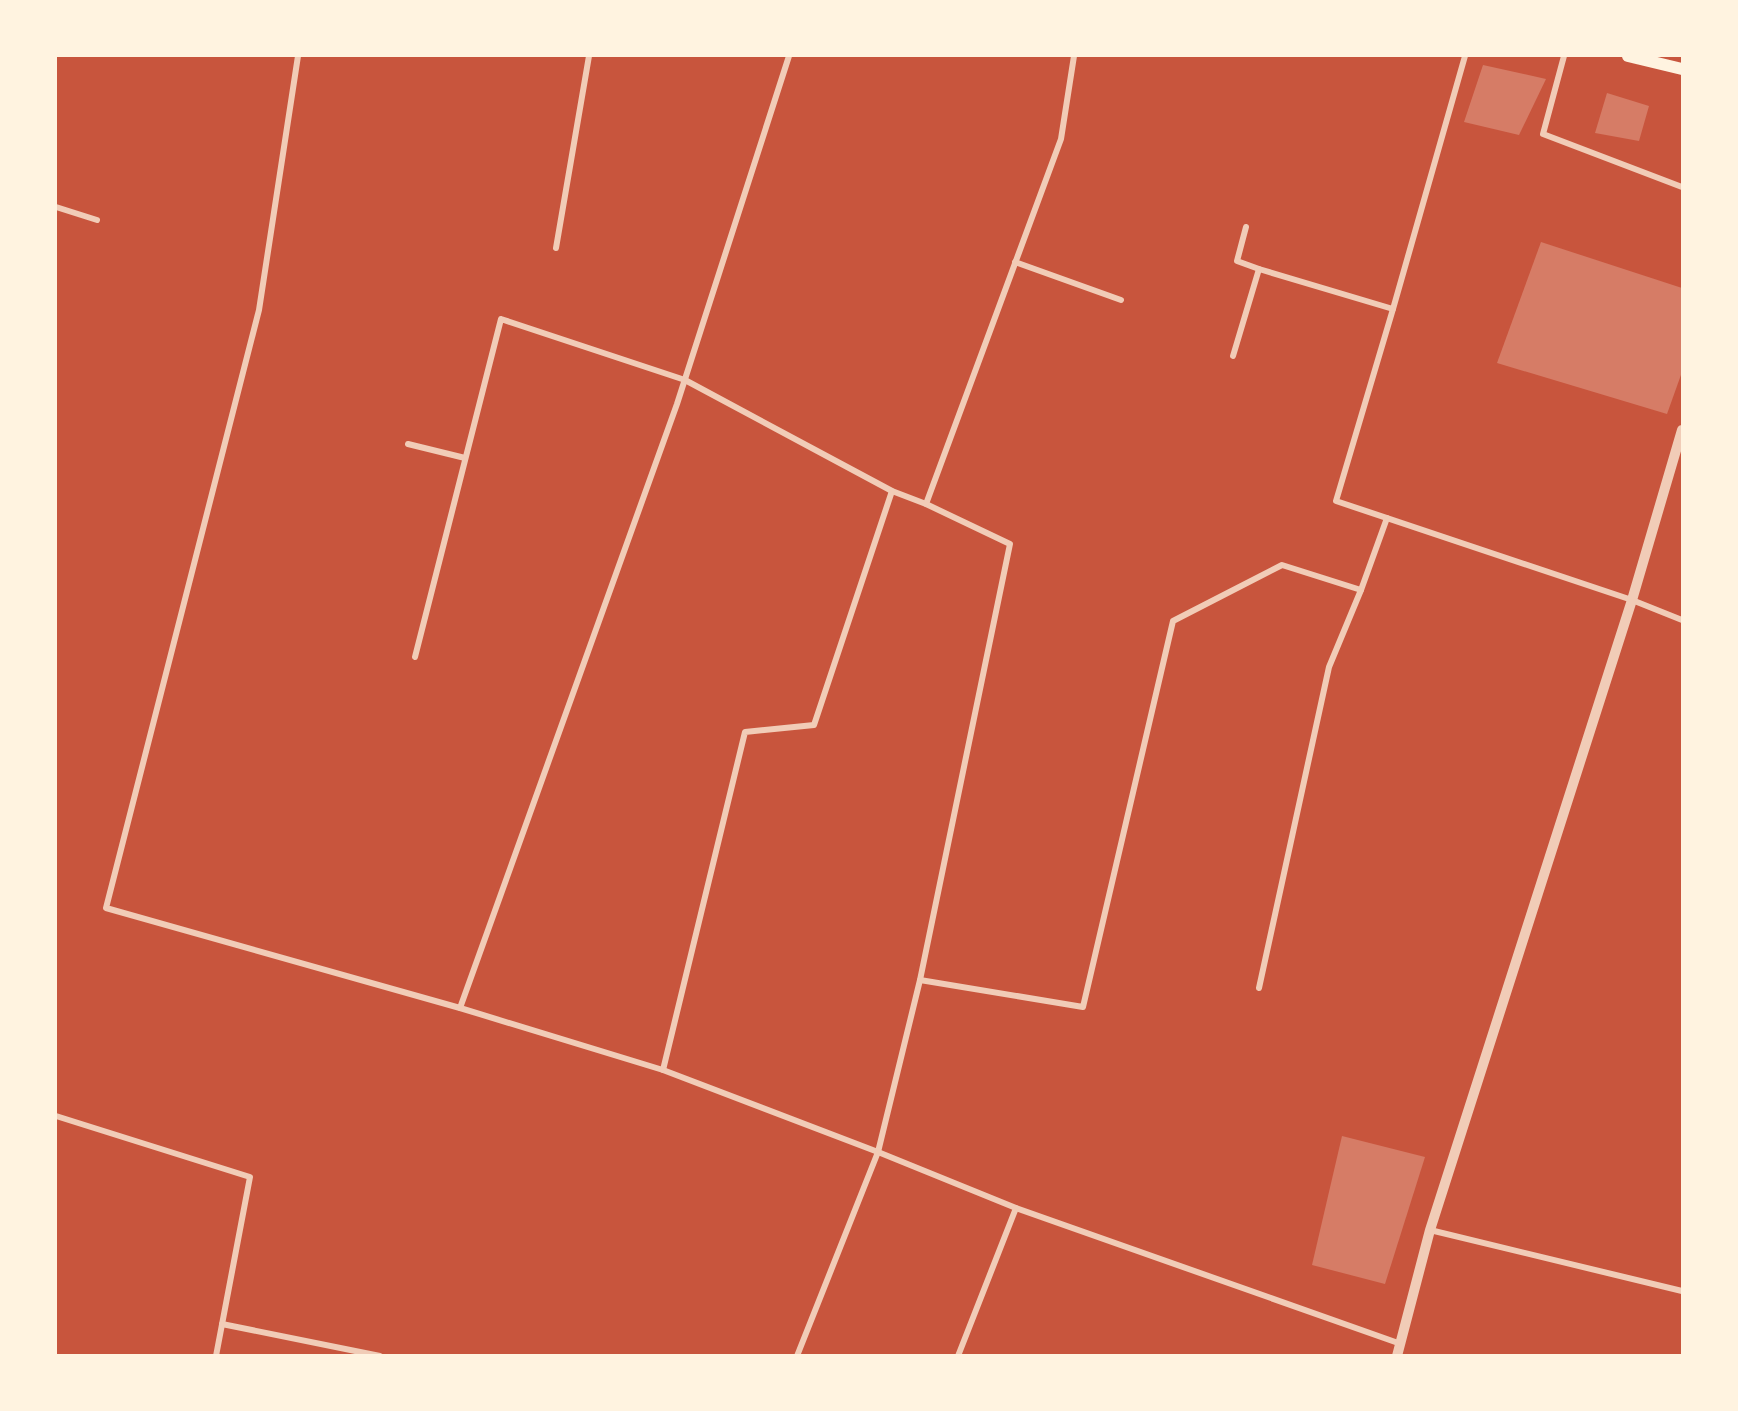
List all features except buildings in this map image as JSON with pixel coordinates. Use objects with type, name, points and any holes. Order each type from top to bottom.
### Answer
[{"type":"main road","points":[[1628,56],[1683,69]]},
{"type":"street","points":[[297,56],[259,310],[106,908],[460,1008],[663,1070],[878,1152],[1016,1208],[1401,1344]]},
{"type":"street","points":[[556,248],[589,56]]},
{"type":"street","points":[[460,1008],[685,380],[789,56]]},
{"type":"street","points":[[926,504],[1061,139],[1074,56]]},
{"type":"street","points":[[1466,56],[1336,501],[1632,600],[1683,620]]},
{"type":"street","points":[[1564,56],[1543,134],[1683,186]]},
{"type":"street","points":[[56,207],[97,220]]},
{"type":"street","points":[[1246,227],[1237,261],[1393,309]]},
{"type":"street","points":[[1015,262],[1121,300]]},
{"type":"street","points":[[1233,356],[1259,269]]},
{"type":"street","points":[[415,657],[501,319],[685,380],[892,491],[926,504],[1010,544],[920,980],[878,1152],[797,1356]]},
{"type":"street","points":[[1397,1356],[1430,1230],[1632,600],[1683,429]]},
{"type":"street","points":[[408,444],[465,458]]},
{"type":"street","points":[[663,1070],[746,732],[814,725],[892,491]]},
{"type":"street","points":[[1259,988],[1329,667],[1361,590],[1387,518]]},
{"type":"street","points":[[920,980],[1083,1007],[1173,621],[1282,565],[1361,590]]},
{"type":"street","points":[[56,1116],[250,1177],[216,1356]]},
{"type":"street","points":[[958,1356],[1016,1208]]},
{"type":"street","points":[[1430,1230],[1683,1291]]},
{"type":"street","points":[[222,1324],[380,1356]]}]
